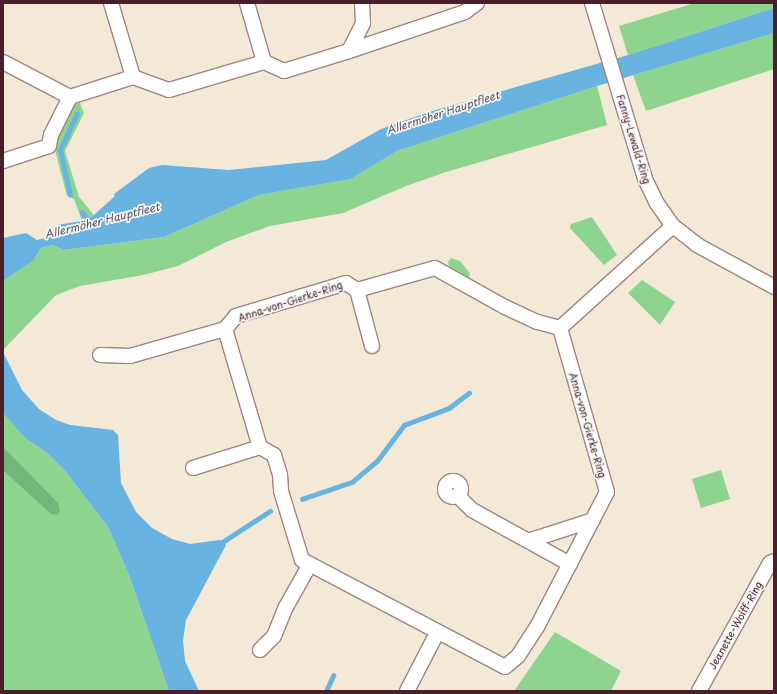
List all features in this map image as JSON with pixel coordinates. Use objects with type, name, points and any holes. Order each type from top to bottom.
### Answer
[{"type":"street","points":[[111,3],[133,77]]},
{"type":"street","points":[[247,3],[264,62]]},
{"type":"street","points":[[349,51],[363,23],[362,3]]},
{"type":"street","points":[[3,62],[70,97],[133,77],[169,90],[264,62],[284,71],[465,12],[477,3]]},
{"type":"street","name":"Fanny-Lewald-Ring","points":[[592,3],[645,179],[656,202],[673,226],[697,245],[774,287]]},
{"type":"street","points":[[3,161],[49,146],[51,135],[70,97]]},
{"type":"street","points":[[560,328],[673,226]]},
{"type":"street","name":"Anna-von-Gierke-Ring","points":[[260,447],[274,455],[280,475],[281,491],[302,560],[437,633],[505,667],[518,656],[537,627],[607,492],[560,328],[537,322],[505,307],[435,268],[357,290]]},
{"type":"street","name":"Anna-von-Gierke-Ring","points":[[100,355],[130,356],[225,329],[236,316],[346,283],[357,290],[372,346]]},
{"type":"street","points":[[193,468],[260,447],[225,329]]},
{"type":"street","points":[[458,496],[472,510],[570,564]]},
{"type":"street","points":[[528,541],[593,520]]},
{"type":"street","name":"Jeanette-Wolff-Ring","points":[[699,691],[770,563],[774,561]]},
{"type":"street","points":[[260,650],[274,636],[286,607],[310,564]]},
{"type":"street","points":[[407,691],[437,633]]},
{"type":"green space","points":[[695,3],[774,3],[774,8],[628,55],[619,26]]},
{"type":"green space","points":[[774,33],[774,69],[646,111],[633,75]]},
{"type":"green space","points":[[597,86],[607,125],[446,172],[406,186],[343,213],[270,226],[226,242],[178,266],[143,275],[80,286],[56,295],[3,350],[3,281],[33,261],[41,248],[53,245],[64,250],[164,237],[259,195],[351,179],[397,151]]},
{"type":"green space","points":[[80,103],[84,113],[65,151],[79,197],[94,215],[82,221],[74,199],[67,196],[54,147],[75,104]]},
{"type":"green space","points":[[592,217],[617,255],[604,265],[570,228],[571,224]]},
{"type":"green space","points":[[451,258],[460,261],[470,273],[469,278],[449,266],[448,262]]},
{"type":"green space","points":[[642,280],[675,302],[660,325],[628,293]]},
{"type":"green space","points":[[3,413],[25,438],[46,452],[65,471],[108,527],[129,575],[169,691],[3,691]]},
{"type":"green space","points":[[3,447],[58,503],[60,511],[57,515],[51,514],[3,470]]},
{"type":"green space","points":[[721,470],[730,499],[701,508],[692,479]]},
{"type":"green space","points":[[555,632],[621,671],[611,691],[514,691]]},
{"type":"water","name":"Allermöher Hauptfleet","points":[[774,8],[774,33],[597,86],[397,151],[351,179],[259,195],[164,237],[64,250],[53,245],[41,248],[33,261],[3,281],[3,238],[26,233],[37,240],[49,237],[57,225],[82,221],[94,215],[115,196],[114,194],[149,168],[162,165],[229,170],[326,160],[381,129],[429,112],[628,55]]},
{"type":"water","points":[[3,352],[22,390],[39,409],[56,420],[70,425],[113,430],[118,435],[121,483],[136,512],[152,528],[172,539],[190,544],[220,540],[226,545],[186,620],[183,641],[185,661],[199,691],[169,691],[129,575],[108,527],[65,471],[46,452],[25,438],[3,413]]},
{"type":"waterway","points":[[70,195],[60,150],[77,114]]},
{"type":"waterway","name":"Allermöher Hauptfleet","points":[[82,212],[91,223]]},
{"type":"waterway","points":[[302,499],[352,482],[377,461],[404,425],[449,408],[469,393]]},
{"type":"waterway","points":[[218,545],[270,511]]},
{"type":"waterway","points":[[326,691],[333,676]]}]
